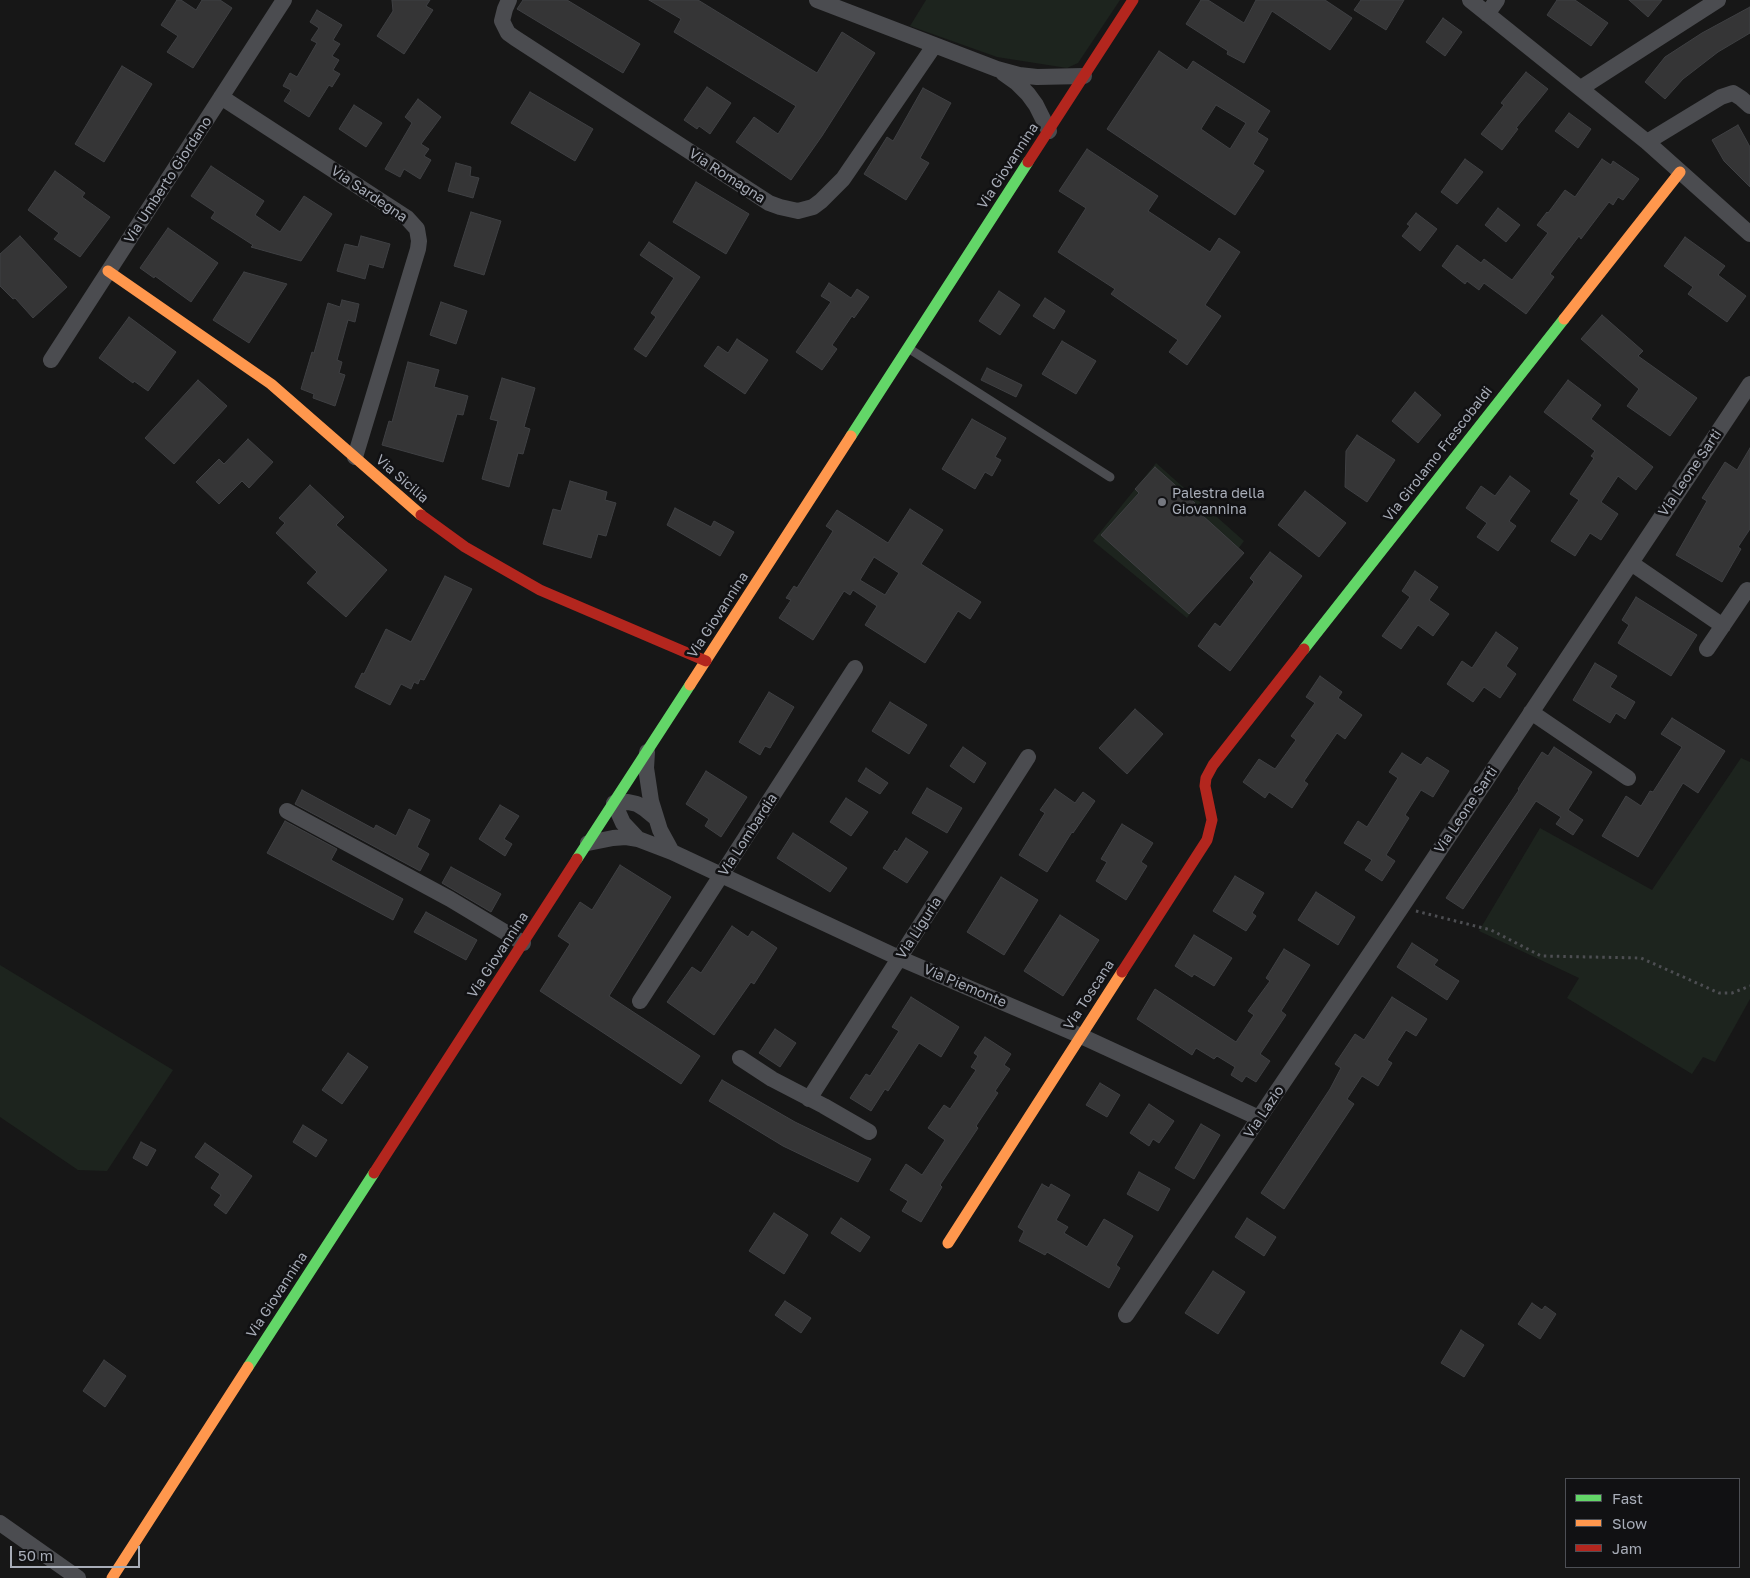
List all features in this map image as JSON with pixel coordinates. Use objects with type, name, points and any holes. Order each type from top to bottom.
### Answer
[{"type":"street","name":"Via Umberto Giordano","points":[[51,360],[284,0]]},
{"type":"street","name":"Via Romagna","points":[[510,0],[502,21],[508,33],[768,203],[798,211],[813,207],[843,179],[934,46]]},
{"type":"street","points":[[817,0],[997,69],[1045,82],[1061,93],[1067,103]]},
{"type":"street","name":"Via Giovannina","points":[[112,1578],[1133,0]]},
{"type":"street","points":[[1470,0],[1647,142],[1750,234]]},
{"type":"street","points":[[1487,14],[1496,0]]},
{"type":"street","points":[[1581,88],[1718,0]]},
{"type":"street","points":[[997,69],[1017,83],[1028,94],[1036,105],[1049,131]]},
{"type":"street","points":[[1026,76],[1056,78],[1084,76]]},
{"type":"street","points":[[1647,142],[1721,96],[1733,93],[1750,106]]},
{"type":"street","points":[[1028,94],[1056,103],[1067,103]]},
{"type":"street","name":"Via Sardegna","points":[[221,97],[407,218],[417,229],[418,249],[355,457]]},
{"type":"street","name":"Via Girolamo Frescobaldi","points":[[1220,754],[1680,172]]},
{"type":"street","name":"Via Sicilia","points":[[108,271],[271,384],[431,524],[491,563],[540,590],[706,661]]},
{"type":"street","name":"Via Leone Sarti","points":[[1401,908],[1750,384]]},
{"type":"street","points":[[1631,563],[1723,626]]},
{"type":"street","points":[[1707,650],[1747,590]]},
{"type":"street","name":"Via Lombardia","points":[[640,1001],[855,668]]},
{"type":"street","points":[[1531,712],[1628,778]]},
{"type":"street","points":[[647,752],[647,784],[656,818],[672,852]]},
{"type":"street","name":"Via Toscana","points":[[948,1243],[1207,840],[1212,820],[1205,792],[1206,778],[1220,754]]},
{"type":"street","name":"Via Liguria","points":[[809,1099],[1028,757]]},
{"type":"street","points":[[638,840],[623,823],[614,803],[628,802],[637,804],[645,808],[656,818]]},
{"type":"street","points":[[287,811],[450,899],[523,943]]},
{"type":"street","name":"Via Piemonte","points":[[588,843],[626,837],[672,852],[899,958],[1081,1036],[1259,1118]]},
{"type":"street","name":"Via Lazio","points":[[1126,1315],[1401,908]]},
{"type":"street","points":[[740,1058],[772,1079],[869,1132]]},
{"type":"street","points":[[0,1523],[78,1578]]},
{"type":"lane","points":[[908,348],[1110,477]]},
{"type":"path","points":[[1401,908],[1491,930],[1540,956],[1641,958],[1719,993],[1732,992],[1750,986]]},
{"type":"shaded area","points":[[926,0],[1120,0],[1078,63],[1067,68],[997,57],[910,26]]},
{"type":"shaded area","name":"Palestra della Giovannina","points":[[1156,463],[1244,541],[1187,618],[1093,541]]},
{"type":"shaded area","points":[[1741,758],[1750,762],[1750,999],[1715,1062],[1703,1057],[1692,1074],[1567,998],[1579,978],[1479,931],[1540,828],[1652,890]]},
{"type":"shaded area","points":[[0,965],[173,1070],[107,1171],[78,1170],[0,1117]]},
{"type":"building","points":[[177,0],[181,0],[196,10],[202,0],[220,0],[232,8],[193,68],[167,52],[178,36],[161,25]]},
{"type":"building","points":[[392,0],[430,0],[426,6],[433,10],[404,54],[377,36],[393,11]]},
{"type":"building","points":[[523,0],[567,0],[640,44],[623,73],[517,9]]},
{"type":"building","points":[[649,0],[698,0],[817,73],[842,32],[875,53],[822,136],[791,180],[736,142],[754,117],[778,134],[796,106],[674,32],[681,19]]},
{"type":"building","points":[[1201,0],[1208,0],[1244,23],[1256,0],[1325,0],[1352,18],[1330,50],[1272,11],[1244,63],[1227,54],[1228,51],[1186,24]]},
{"type":"building","points":[[1361,0],[1404,0],[1386,30],[1354,10]]},
{"type":"building","points":[[1557,0],[1575,0],[1608,23],[1591,46],[1547,15]]},
{"type":"building","points":[[1629,0],[1662,0],[1648,17]]},
{"type":"building","points":[[1750,7],[1750,33],[1718,52],[1683,79],[1665,99],[1645,82],[1665,57],[1702,33]]},
{"type":"building","points":[[317,10],[342,25],[333,40],[340,44],[332,56],[339,60],[333,70],[340,74],[332,87],[329,85],[309,117],[284,101],[291,90],[283,86],[290,73],[297,77],[317,43],[311,40],[319,28],[310,22]]},
{"type":"building","points":[[1443,18],[1462,32],[1445,56],[1426,42]]},
{"type":"building","points":[[1159,51],[1187,70],[1193,61],[1270,111],[1257,132],[1268,139],[1253,164],[1264,171],[1235,215],[1107,129]],"holes":[[[1216,105],[1246,123],[1230,149],[1201,129]]]},
{"type":"building","points":[[122,66],[152,84],[104,162],[75,144]]},
{"type":"building","points":[[1526,72],[1548,89],[1516,128],[1518,129],[1502,150],[1481,134],[1504,105],[1501,103]]},
{"type":"building","points":[[707,87],[731,103],[710,134],[699,126],[697,129],[684,120]]},
{"type":"building","points":[[923,88],[951,103],[920,158],[929,163],[906,200],[864,174],[887,137],[893,141]]},
{"type":"building","points":[[530,92],[593,129],[575,161],[511,123]]},
{"type":"building","points":[[418,99],[441,117],[421,144],[429,149],[424,156],[431,160],[420,179],[404,169],[400,177],[385,169],[412,123],[405,117]]},
{"type":"building","points":[[354,105],[382,123],[366,147],[339,129]]},
{"type":"building","points":[[1569,113],[1591,129],[1578,148],[1555,131]]},
{"type":"building","points":[[1738,125],[1750,147],[1750,187],[1724,161],[1712,140]]},
{"type":"building","points":[[1087,149],[1158,196],[1148,211],[1210,252],[1219,238],[1240,252],[1205,305],[1221,316],[1187,365],[1169,352],[1178,340],[1111,294],[1115,289],[1058,252],[1086,208],[1059,191]]},
{"type":"building","points":[[1465,159],[1483,172],[1457,204],[1441,192]]},
{"type":"building","points":[[1602,159],[1611,165],[1613,161],[1639,179],[1623,200],[1618,197],[1613,205],[1609,202],[1581,239],[1579,236],[1550,274],[1554,277],[1526,314],[1484,283],[1479,290],[1467,281],[1465,284],[1442,266],[1457,245],[1481,263],[1484,259],[1512,280],[1548,233],[1537,225],[1565,190],[1575,197]]},
{"type":"building","points":[[456,163],[471,167],[470,176],[479,178],[473,198],[448,191]]},
{"type":"building","points":[[211,166],[264,201],[255,215],[280,232],[304,196],[332,214],[301,261],[251,247],[253,245],[211,218],[215,212],[191,196]]},
{"type":"building","points":[[55,171],[85,193],[82,197],[110,217],[80,257],[54,239],[59,233],[28,210]]},
{"type":"building","points":[[696,182],[749,214],[726,254],[673,222]]},
{"type":"building","points":[[1498,208],[1520,225],[1506,242],[1485,225]]},
{"type":"building","points":[[471,212],[501,221],[484,275],[454,266]]},
{"type":"building","points":[[1416,213],[1437,229],[1420,251],[1402,236],[1410,226],[1407,224]]},
{"type":"building","points":[[168,228],[218,263],[191,302],[155,276],[154,278],[140,268]]},
{"type":"building","points":[[20,236],[67,287],[33,318],[15,298],[13,299],[0,286],[0,254]]},
{"type":"building","points":[[361,236],[390,244],[383,268],[369,264],[365,279],[337,271],[345,244],[358,247]]},
{"type":"building","points":[[1685,237],[1725,266],[1718,275],[1746,296],[1727,322],[1688,294],[1693,287],[1664,266]]},
{"type":"building","points":[[649,242],[700,277],[646,357],[634,349],[656,317],[651,313],[674,278],[640,255]]},
{"type":"building","points":[[244,272],[287,284],[249,343],[213,320]]},
{"type":"building","points":[[829,283],[851,298],[857,289],[869,297],[854,318],[852,316],[832,345],[837,349],[822,370],[796,352],[831,302],[821,296]]},
{"type":"building","points":[[999,291],[1020,305],[1000,335],[979,321]]},
{"type":"building","points":[[1045,298],[1065,311],[1054,329],[1033,316]]},
{"type":"building","points":[[342,300],[359,304],[355,322],[348,320],[337,360],[342,362],[339,373],[345,375],[335,406],[313,398],[314,394],[301,389],[312,352],[314,353],[328,303],[340,307]]},
{"type":"building","points":[[441,302],[467,311],[456,344],[430,335]]},
{"type":"building","points":[[1602,315],[1643,351],[1638,356],[1697,398],[1670,436],[1627,406],[1639,389],[1581,339]]},
{"type":"building","points":[[129,317],[176,352],[148,391],[134,381],[133,383],[99,358]]},
{"type":"building","points":[[737,339],[768,360],[745,394],[704,366],[718,346],[728,353]]},
{"type":"building","points":[[1062,341],[1096,361],[1076,394],[1042,374]]},
{"type":"building","points":[[408,362],[439,370],[434,387],[468,396],[463,415],[457,414],[443,462],[382,445],[389,421],[392,422]]},
{"type":"building","points":[[987,368],[1022,385],[1016,397],[981,380]]},
{"type":"building","points":[[502,378],[535,388],[524,427],[530,429],[523,454],[518,453],[509,487],[482,479],[498,421],[490,419]]},
{"type":"building","points":[[198,380],[227,406],[174,464],[145,438]]},
{"type":"building","points":[[1568,380],[1601,405],[1591,419],[1653,467],[1636,490],[1618,476],[1601,502],[1618,514],[1601,540],[1590,533],[1575,556],[1551,541],[1579,500],[1570,494],[1594,458],[1591,456],[1595,451],[1544,412]]},
{"type":"building","points":[[1415,392],[1441,415],[1418,443],[1392,421]]},
{"type":"building","points":[[972,419],[1006,438],[995,457],[1001,460],[992,476],[985,472],[975,489],[942,469]]},
{"type":"building","points":[[1357,435],[1395,460],[1367,502],[1345,487],[1346,451]]},
{"type":"building","points":[[248,439],[273,462],[249,488],[242,481],[219,504],[196,482],[219,459],[224,464]]},
{"type":"building","points":[[1750,448],[1750,529],[1738,547],[1741,549],[1722,582],[1676,555],[1707,501],[1702,498],[1725,462],[1737,470]]},
{"type":"building","name":"Palestra della Giovannina","points":[[1155,467],[1195,503],[1192,506],[1244,553],[1189,614],[1101,535],[1139,493],[1135,489]]},
{"type":"building","points":[[1510,476],[1530,491],[1509,521],[1516,526],[1498,551],[1477,537],[1487,523],[1466,508],[1481,486],[1495,496]]},
{"type":"building","points":[[570,481],[607,492],[605,500],[616,503],[606,536],[598,534],[591,558],[543,544],[553,509],[561,511]]},
{"type":"building","points":[[310,485],[344,517],[336,525],[387,570],[346,617],[307,583],[317,572],[276,533],[285,523],[279,518]]},
{"type":"building","points":[[1305,491],[1346,523],[1319,557],[1278,525]]},
{"type":"building","points":[[675,508],[711,527],[714,521],[734,532],[720,556],[667,525]]},
{"type":"building","points":[[910,509],[943,530],[921,564],[981,602],[970,619],[958,611],[925,663],[865,625],[877,606],[853,590],[850,595],[844,591],[813,640],[779,618],[791,600],[786,598],[794,586],[797,588],[833,531],[826,526],[837,510],[888,543]],"holes":[[[874,557],[899,573],[885,595],[860,580]]]},
{"type":"building","points":[[1270,552],[1302,576],[1230,671],[1198,646],[1215,623],[1220,627],[1254,582],[1250,578]]},
{"type":"building","points":[[1415,571],[1438,587],[1429,600],[1449,614],[1433,636],[1418,625],[1401,649],[1382,636],[1410,597],[1402,591]]},
{"type":"building","points":[[445,576],[472,589],[424,680],[420,679],[418,684],[414,682],[411,689],[401,684],[390,705],[355,687],[362,673],[364,674],[386,629],[411,642]]},
{"type":"building","points":[[1636,597],[1697,635],[1671,676],[1618,643],[1629,625],[1622,620]]},
{"type":"building","points":[[1496,632],[1518,648],[1506,666],[1516,674],[1500,698],[1484,687],[1473,702],[1447,684],[1462,661],[1472,668]]},
{"type":"building","points":[[1595,663],[1617,676],[1610,687],[1635,702],[1625,719],[1616,713],[1610,723],[1573,700]]},
{"type":"building","points":[[1320,676],[1342,692],[1338,698],[1362,715],[1345,739],[1337,733],[1304,781],[1308,784],[1292,808],[1269,792],[1265,798],[1243,782],[1259,759],[1275,769],[1296,740],[1291,736],[1315,703],[1306,697]]},
{"type":"building","points":[[769,692],[794,707],[770,748],[765,746],[760,755],[739,742]]},
{"type":"building","points":[[890,702],[927,725],[909,754],[872,731]]},
{"type":"building","points":[[1135,709],[1163,734],[1127,774],[1099,748]]},
{"type":"building","points":[[1672,718],[1725,751],[1698,793],[1683,783],[1638,857],[1602,836],[1626,796],[1641,806],[1650,791],[1653,792],[1682,747],[1661,734]]},
{"type":"building","points":[[963,747],[986,763],[974,783],[950,766]]},
{"type":"building","points":[[1554,747],[1592,772],[1568,810],[1583,820],[1573,835],[1556,824],[1561,817],[1536,801],[1463,909],[1446,898],[1519,790],[1542,752],[1548,756]]},
{"type":"building","points":[[1402,753],[1421,765],[1427,757],[1449,771],[1433,797],[1421,790],[1405,815],[1409,818],[1386,855],[1395,861],[1382,881],[1365,870],[1372,860],[1344,843],[1358,821],[1367,827],[1398,778],[1389,772]]},
{"type":"building","points":[[866,768],[888,783],[880,794],[858,781]]},
{"type":"building","points":[[706,771],[747,797],[721,837],[705,826],[709,819],[686,804]]},
{"type":"building","points":[[927,788],[962,808],[947,833],[912,813]]},
{"type":"building","points":[[1055,789],[1075,803],[1083,792],[1095,801],[1072,832],[1047,872],[1019,855],[1045,813],[1040,810]]},
{"type":"building","points":[[302,790],[374,829],[376,825],[396,836],[409,809],[430,820],[417,847],[429,854],[420,871],[295,804]]},
{"type":"building","points":[[846,798],[868,812],[851,836],[830,822]]},
{"type":"building","points":[[500,805],[519,816],[504,839],[512,844],[505,856],[479,839]]},
{"type":"building","points":[[285,821],[337,849],[331,860],[403,899],[393,920],[267,853]]},
{"type":"building","points":[[1122,824],[1153,843],[1141,862],[1147,866],[1126,900],[1096,881],[1107,862],[1101,859]]},
{"type":"building","points":[[793,833],[847,868],[830,892],[777,858]]},
{"type":"building","points":[[906,838],[928,852],[907,883],[883,868]]},
{"type":"building","points":[[620,865],[671,897],[609,996],[700,1056],[681,1084],[540,991],[570,944],[558,936],[580,902],[592,910]]},
{"type":"building","points":[[451,867],[501,894],[491,912],[442,883]]},
{"type":"building","points":[[1235,876],[1264,893],[1252,913],[1256,916],[1246,931],[1213,911]]},
{"type":"building","points":[[1001,877],[1038,900],[1004,955],[967,932]]},
{"type":"building","points":[[1316,892],[1355,917],[1338,945],[1298,920]]},
{"type":"building","points":[[426,912],[477,940],[466,960],[414,932]]},
{"type":"building","points":[[1060,915],[1099,940],[1063,996],[1024,971]]},
{"type":"building","points":[[732,926],[748,937],[752,931],[777,948],[754,984],[751,982],[714,1035],[667,1002],[692,967],[701,973]]},
{"type":"building","points":[[1194,935],[1232,958],[1214,986],[1194,974],[1192,977],[1175,966]]},
{"type":"building","points":[[1412,943],[1438,960],[1434,965],[1459,981],[1447,1000],[1397,967]]},
{"type":"building","points":[[1284,949],[1310,965],[1281,1011],[1286,1015],[1260,1054],[1270,1061],[1256,1082],[1246,1076],[1242,1082],[1231,1075],[1235,1067],[1217,1056],[1214,1059],[1196,1048],[1192,1055],[1137,1019],[1155,989],[1236,1042],[1254,1015],[1248,1011],[1270,981],[1266,978]]},
{"type":"building","points":[[911,997],[959,1027],[941,1057],[919,1043],[888,1091],[885,1089],[871,1111],[850,1098],[866,1074],[870,1076],[899,1031],[892,1027]]},
{"type":"building","points":[[1392,997],[1427,1019],[1416,1036],[1406,1030],[1387,1060],[1392,1063],[1378,1086],[1362,1076],[1347,1099],[1354,1104],[1284,1209],[1261,1193],[1330,1089],[1341,1068],[1335,1064],[1355,1034],[1364,1040]]},
{"type":"building","points":[[775,1029],[796,1043],[780,1067],[759,1053]]},
{"type":"building","points":[[985,1037],[1011,1054],[1004,1065],[1010,1069],[995,1091],[998,1093],[976,1126],[978,1128],[940,1185],[942,1187],[921,1222],[902,1211],[908,1201],[890,1190],[906,1164],[922,1175],[945,1140],[928,1128],[944,1105],[950,1109],[976,1070],[971,1067],[978,1056],[974,1053]]},
{"type":"building","points":[[348,1053],[368,1067],[342,1104],[322,1090]]},
{"type":"building","points":[[722,1080],[795,1122],[871,1159],[858,1182],[783,1146],[709,1101]]},
{"type":"building","points":[[1100,1083],[1120,1095],[1107,1117],[1086,1105]]},
{"type":"building","points":[[1149,1104],[1174,1121],[1159,1143],[1153,1139],[1149,1146],[1130,1133]]},
{"type":"building","points":[[1201,1124],[1220,1135],[1194,1179],[1175,1168]]},
{"type":"building","points":[[303,1125],[327,1140],[316,1157],[293,1142]]},
{"type":"building","points":[[141,1142],[156,1150],[147,1166],[133,1158]]},
{"type":"building","points":[[205,1143],[252,1176],[226,1214],[214,1205],[221,1195],[211,1188],[220,1174],[195,1157]]},
{"type":"building","points":[[1139,1172],[1170,1189],[1158,1211],[1127,1194]]},
{"type":"building","points":[[1042,1184],[1049,1188],[1051,1184],[1070,1195],[1056,1220],[1068,1227],[1064,1233],[1087,1247],[1104,1219],[1133,1236],[1116,1265],[1120,1268],[1109,1288],[1047,1252],[1045,1255],[1019,1241],[1024,1231],[1018,1227]]},
{"type":"building","points":[[774,1213],[808,1235],[784,1274],[749,1251]]},
{"type":"building","points":[[841,1218],[870,1237],[860,1252],[831,1233]]},
{"type":"building","points":[[1247,1218],[1276,1237],[1264,1256],[1235,1237]]},
{"type":"building","points":[[1213,1271],[1245,1292],[1218,1334],[1185,1313]]},
{"type":"building","points":[[785,1301],[811,1318],[801,1333],[775,1315]]},
{"type":"building","points":[[1532,1303],[1542,1310],[1545,1306],[1556,1314],[1540,1339],[1518,1324]]},
{"type":"building","points":[[1461,1330],[1484,1345],[1464,1377],[1441,1363]]},
{"type":"building","points":[[104,1360],[126,1376],[105,1407],[83,1391]]},
{"type":"traffic: fast","points":[[851,436],[1028,162]]},
{"type":"traffic: fast","points":[[1304,649],[1564,319]]},
{"type":"traffic: fast","points":[[577,859],[690,685]]},
{"type":"traffic: fast","points":[[248,1367],[374,1173]]},
{"type":"traffic: slow","points":[[1564,319],[1680,172]]},
{"type":"traffic: slow","points":[[108,271],[271,384],[421,515]]},
{"type":"traffic: slow","points":[[690,685],[851,436]]},
{"type":"traffic: slow","points":[[948,1243],[1122,972]]},
{"type":"traffic: slow","points":[[112,1578],[248,1367]]},
{"type":"traffic: jam","points":[[1028,162],[1133,0]]},
{"type":"traffic: jam","points":[[421,515],[465,547],[540,590],[706,661]]},
{"type":"traffic: jam","points":[[1122,972],[1207,840],[1212,820],[1205,786],[1206,778],[1213,765],[1304,649]]},
{"type":"traffic: jam","points":[[374,1173],[577,859]]},
{"type":"place","name":"Palestra della Giovannina","points":[[1162,502]]}]
